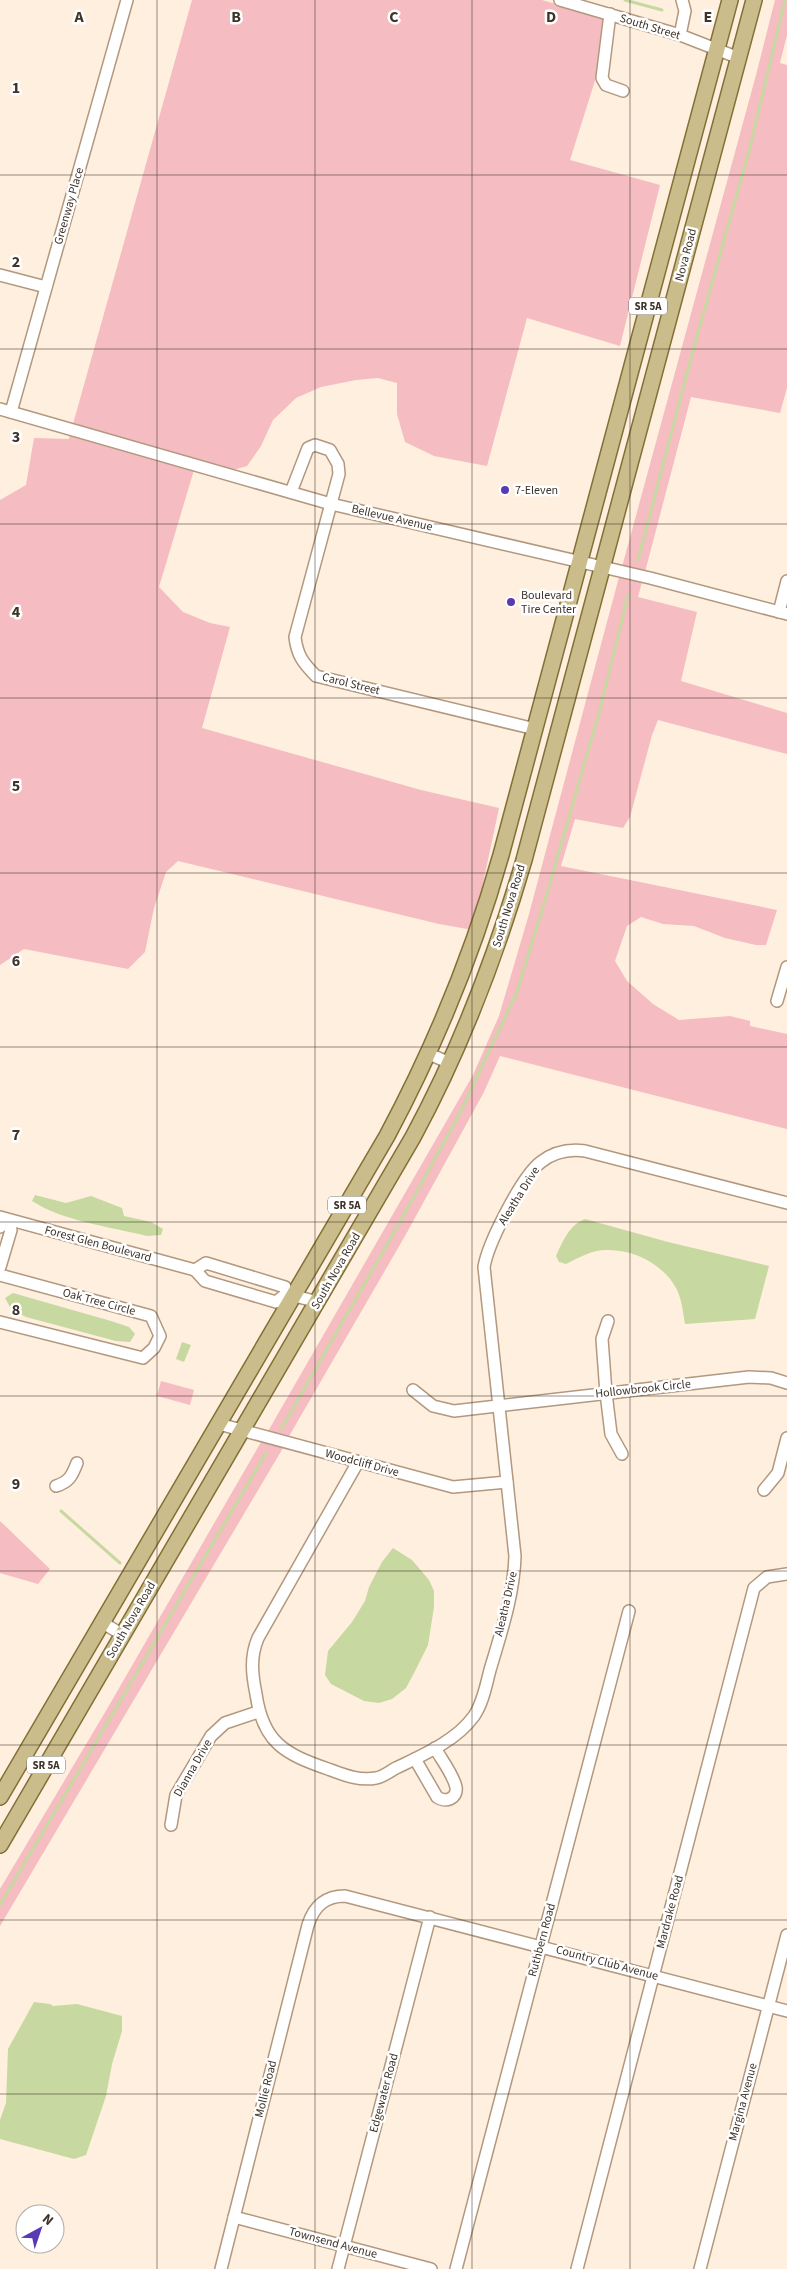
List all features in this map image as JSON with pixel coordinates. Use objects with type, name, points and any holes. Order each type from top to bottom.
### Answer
[{"type":"main road","name":"Nova Road","points":[[579,562],[730,0]]},
{"type":"main road","name":"Nova Road","points":[[602,568],[754,0]]},
{"type":"main road","name":"South Nova Road","points":[[0,1797],[219,1424],[290,1295],[387,1136],[429,1054],[450,1007],[480,924],[501,855],[579,562]]},
{"type":"main road","name":"South Nova Road","points":[[0,1845],[5,1824],[123,1635],[242,1432],[414,1137],[450,1063],[486,979],[512,900],[602,568]]},
{"type":"street","name":"Greenway Place","points":[[6,410],[46,287],[127,0]]},
{"type":"street","name":"South Street","points":[[560,0],[680,35],[739,58]]},
{"type":"street","points":[[680,35],[685,11],[682,0]]},
{"type":"street","points":[[610,14],[602,78],[606,85],[623,91]]},
{"type":"street","points":[[0,275],[46,287]]},
{"type":"street","name":"Bellevue Avenue","points":[[6,410],[331,504],[579,562],[783,613]]},
{"type":"street","name":"Carol Street","points":[[291,492],[308,448],[315,445],[330,450],[338,464],[339,474],[295,637],[296,650],[300,660],[316,676],[535,729]]},
{"type":"street","points":[[783,613],[787,581]]},
{"type":"street","points":[[777,1001],[787,967]]},
{"type":"street","points":[[429,1054],[450,1063]]},
{"type":"street","name":"Aleatha Drive","points":[[358,1462],[254,1646],[252,1674],[258,1712],[268,1733],[284,1750],[299,1758],[352,1778],[377,1778],[435,1748],[461,1731],[480,1705],[497,1646],[514,1576],[514,1536],[484,1274],[485,1258],[490,1244],[527,1178],[539,1163],[553,1155],[569,1150],[585,1151],[787,1203]]},
{"type":"street","points":[[0,1267],[11,1230],[3,1221]]},
{"type":"street","name":"Forest Glen Boulevard","points":[[3,1221],[196,1270],[206,1281],[276,1302],[290,1295],[285,1287],[206,1263],[196,1270]]},
{"type":"street","name":"Oak Tree Circle","points":[[0,1275],[151,1316],[160,1336],[154,1348],[144,1358],[0,1322]]},
{"type":"street","points":[[290,1295],[318,1302]]},
{"type":"street","points":[[608,1321],[602,1339],[606,1393],[611,1434],[622,1454]]},
{"type":"street","name":"Hollowbrook Circle","points":[[413,1390],[426,1401],[442,1409],[454,1410],[499,1407],[749,1377],[771,1378],[787,1383]]},
{"type":"street","name":"Woodcliff Drive","points":[[219,1424],[242,1432],[453,1486],[463,1487],[507,1482]]},
{"type":"street","points":[[764,1490],[778,1473],[787,1438]]},
{"type":"street","points":[[56,1486],[66,1483],[77,1463]]},
{"type":"street","name":"Mardrake Road","points":[[577,2269],[754,1588],[767,1577],[786,1574]]},
{"type":"street","name":"Ruthbern Road","points":[[456,2269],[628,1611]]},
{"type":"street","points":[[103,1623],[123,1635]]},
{"type":"street","name":"Dianna Drive","points":[[172,1825],[176,1796],[211,1736],[225,1723],[258,1712]]},
{"type":"street","points":[[415,1759],[437,1797],[444,1800],[450,1799],[455,1795],[456,1787],[435,1748]]},
{"type":"street","name":"Country Club Avenue","points":[[314,1911],[323,1901],[345,1896],[787,2011]]},
{"type":"street","name":"Mollie Road","points":[[220,2269],[308,1925],[314,1911]]},
{"type":"street","name":"Edgewater Road","points":[[338,2269],[430,1918]]},
{"type":"street","name":"Margina Avenue","points":[[700,2269],[787,1935]]},
{"type":"street","name":"Townsend Avenue","points":[[234,2217],[431,2269]]},
{"type":"shaded area","points":[[192,0],[542,0],[604,18],[598,71],[570,160],[660,185],[620,346],[527,318],[487,466],[434,456],[405,442],[397,414],[397,383],[378,378],[321,387],[296,398],[273,420],[261,446],[247,466],[233,470],[73,424]]},
{"type":"shaded area","points":[[775,0],[787,0],[787,35],[780,63],[787,65],[787,388],[780,413],[691,397],[645,572],[622,567],[756,75]]},
{"type":"shaded area","points":[[70,434],[194,470],[159,587],[183,612],[210,623],[230,627],[202,728],[421,790],[499,808],[473,930],[439,924],[178,861],[166,872],[154,908],[145,952],[128,969],[24,949],[0,965],[0,500],[26,485],[34,438],[69,439]]},
{"type":"shaded area","points":[[619,577],[642,582],[638,597],[697,612],[681,681],[787,713],[787,754],[658,720],[652,735],[630,817],[623,828],[575,819],[561,866],[777,910],[766,945],[756,945],[725,938],[694,926],[663,924],[641,917],[627,926],[615,961],[627,981],[653,1004],[679,1020],[730,1016],[750,1021],[750,1026],[787,1034],[787,1129],[500,1056],[484,1092],[405,1236],[288,1438],[267,1433],[473,1075],[499,1016],[529,914]]},
{"type":"shaded area","points":[[35,1195],[66,1203],[91,1196],[122,1208],[124,1216],[151,1222],[163,1229],[161,1235],[147,1236],[88,1223],[44,1208],[32,1201]]},
{"type":"shaded area","points":[[585,1219],[668,1242],[769,1266],[755,1319],[685,1324],[680,1298],[672,1281],[648,1260],[627,1252],[601,1250],[566,1264],[559,1262],[556,1256],[567,1234],[575,1225]]},
{"type":"shaded area","points":[[13,1293],[129,1327],[135,1334],[130,1342],[116,1341],[26,1317],[11,1309],[5,1298]]},
{"type":"shaded area","points":[[182,1342],[191,1345],[184,1362],[176,1359]]},
{"type":"shaded area","points":[[161,1381],[194,1390],[190,1405],[157,1396]]},
{"type":"shaded area","points":[[261,1442],[283,1448],[0,1926],[0,1889],[107,1709]]},
{"type":"shaded area","points":[[0,1521],[50,1569],[38,1584],[0,1573]]},
{"type":"shaded area","points":[[393,1548],[412,1560],[429,1580],[434,1591],[434,1607],[428,1645],[406,1688],[392,1699],[379,1703],[364,1701],[331,1684],[325,1675],[328,1651],[352,1622],[365,1601],[369,1587],[382,1562]]},
{"type":"shaded area","points":[[34,2002],[53,2006],[77,2004],[122,2016],[122,2031],[112,2064],[106,2096],[86,2155],[74,2159],[0,2139],[0,2120],[6,2103],[8,2049]]},
{"type":"waterway","points":[[625,0],[662,10]]},
{"type":"waterway","points":[[638,560],[692,354],[749,151],[785,0]]},
{"type":"waterway","points":[[281,1429],[459,1115],[516,994],[599,713],[628,595]]},
{"type":"waterway","points":[[0,1905],[266,1453]]},
{"type":"waterway","points":[[61,1511],[120,1563]]},
{"type":"place","name":"7-Eleven","points":[[505,490]]},
{"type":"place","name":"Boulevard Tire Center","points":[[511,602]]}]
